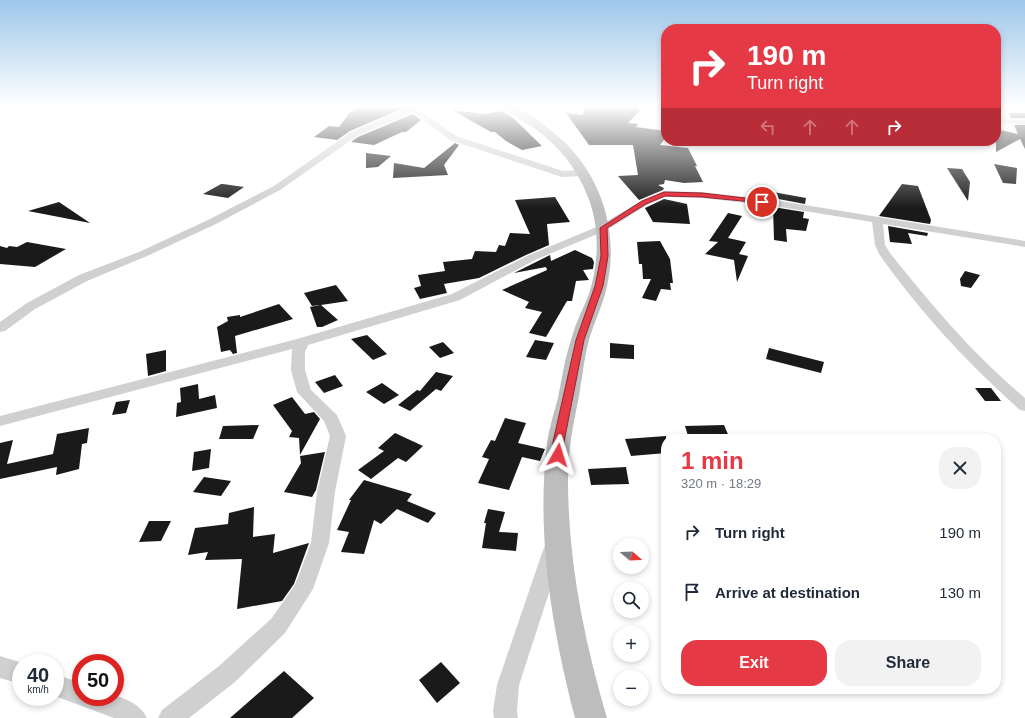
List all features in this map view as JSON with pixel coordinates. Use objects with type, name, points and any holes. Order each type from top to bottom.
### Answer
[{"type":"main road","points":[[555,141],[566,150],[583,173],[591,187],[598,205],[603,228],[604,256],[599,286],[580,340],[558,442],[556,494],[557,540],[565,606],[577,667],[591,718]]},
{"type":"street","points":[[0,328],[31,306],[83,278],[144,254],[212,222],[277,188],[344,141]]},
{"type":"street","points":[[461,141],[562,174],[583,173]]},
{"type":"street","points":[[0,421],[302,342],[456,297],[532,258],[603,228],[656,196],[673,193],[774,203],[1025,244]]},
{"type":"street","points":[[877,220],[880,245],[885,254],[927,308],[988,374],[1025,406]]},
{"type":"street","points":[[170,718],[227,674],[278,626],[303,589],[320,543],[326,492],[338,436],[331,419],[304,392],[298,370],[298,352],[302,342]]},
{"type":"street","points":[[506,718],[505,711],[508,684],[557,540]]},
{"type":"street","points":[[0,667],[12,670]]},
{"type":"street","points":[[113,706],[135,718]]},
{"type":"building","points":[[353,141],[384,141],[374,145],[351,142]]},
{"type":"building","points":[[506,141],[536,141],[542,146],[522,150]]},
{"type":"building","points":[[586,141],[661,141],[661,146],[688,148],[703,182],[684,183],[665,180],[664,184],[658,185],[664,188],[663,190],[639,200],[618,176],[638,175],[633,145],[589,145]]},
{"type":"building","points":[[1001,141],[1017,141],[996,152],[996,146],[1001,146]]},
{"type":"building","points":[[1021,141],[1025,141],[1025,149]]},
{"type":"building","points":[[455,143],[459,145],[444,165],[448,175],[393,178],[394,163],[424,168]]},
{"type":"building","points":[[366,153],[391,156],[378,167],[366,168]]},
{"type":"building","points":[[994,164],[1017,168],[1016,184],[1003,183]]},
{"type":"building","points":[[947,168],[962,169],[970,182],[968,201]]},
{"type":"building","points":[[221,184],[244,187],[228,198],[203,194]]},
{"type":"building","points":[[902,184],[918,186],[931,220],[930,224],[879,216]]},
{"type":"building","points":[[773,192],[806,198],[805,204],[773,198]]},
{"type":"building","points":[[555,197],[570,222],[547,224],[549,245],[479,278],[444,284],[447,293],[420,299],[414,288],[421,286],[418,275],[445,271],[443,262],[472,259],[475,251],[496,252],[499,245],[505,246],[510,233],[530,234],[515,200]]},
{"type":"building","points":[[664,199],[687,204],[690,224],[653,222],[645,208]]},
{"type":"building","points":[[59,202],[90,223],[28,211]]},
{"type":"building","points":[[773,207],[804,212],[803,218],[809,219],[806,231],[786,229],[787,242],[774,240]]},
{"type":"building","points":[[728,213],[742,216],[728,238],[746,242],[739,254],[748,256],[737,282],[734,260],[705,254],[718,242],[709,241]]},
{"type":"building","points":[[888,226],[928,233],[927,236],[908,233],[912,244],[890,242]]},
{"type":"building","points":[[660,241],[670,259],[673,283],[670,283],[671,290],[661,289],[656,301],[642,298],[651,279],[643,279],[642,264],[639,264],[637,242]]},
{"type":"building","points":[[27,242],[66,249],[35,267],[0,264],[0,246],[7,248],[9,246],[17,247]]},
{"type":"building","points":[[575,250],[592,258],[594,262],[593,269],[583,270],[589,280],[576,281],[572,301],[567,301],[546,337],[529,333],[542,312],[525,308],[529,302],[502,290],[547,270],[546,267],[514,273],[550,255],[551,261]]},
{"type":"building","points":[[965,271],[980,275],[971,288],[961,286],[960,279]]},
{"type":"building","points":[[336,285],[348,301],[321,305],[338,320],[322,327],[317,327],[310,307],[320,305],[312,306],[304,293]]},
{"type":"building","points":[[279,304],[293,319],[235,336],[237,353],[233,354],[230,350],[221,352],[217,327],[228,321],[227,317],[240,315],[240,317]]},
{"type":"building","points":[[367,335],[387,354],[373,360],[351,339]]},
{"type":"building","points":[[535,340],[554,343],[546,360],[526,357]]},
{"type":"building","points":[[443,342],[454,353],[440,358],[429,347]]},
{"type":"building","points":[[610,343],[634,345],[634,359],[610,358]]},
{"type":"building","points":[[769,348],[824,362],[821,373],[766,359]]},
{"type":"building","points":[[166,350],[166,371],[148,376],[146,354]]},
{"type":"building","points":[[436,372],[453,376],[441,391],[436,389],[410,411],[398,405],[417,390],[420,391]]},
{"type":"building","points":[[335,375],[343,386],[324,393],[315,382]]},
{"type":"building","points":[[382,383],[399,395],[384,404],[366,392]]},
{"type":"building","points":[[198,384],[199,399],[215,395],[217,408],[176,417],[177,403],[181,402],[180,388]]},
{"type":"building","points":[[975,388],[991,388],[1001,401],[985,401]]},
{"type":"building","points":[[292,397],[305,414],[314,412],[320,419],[300,455],[299,438],[289,437],[292,431],[273,405]]},
{"type":"building","points":[[130,400],[126,413],[112,415],[116,402]]},
{"type":"building","points":[[505,418],[526,423],[518,443],[545,449],[540,461],[522,457],[509,490],[478,483],[489,459],[482,457],[491,440],[495,441]]},
{"type":"building","points":[[259,425],[253,439],[219,439],[223,426]]},
{"type":"building","points":[[724,425],[728,434],[687,434],[685,426]]},
{"type":"building","points":[[89,428],[87,443],[82,444],[79,469],[56,475],[57,467],[0,479],[0,443],[13,440],[7,464],[53,454],[57,434]]},
{"type":"building","points":[[395,433],[423,446],[406,462],[398,458],[371,479],[358,470],[384,451],[378,448]]},
{"type":"building","points":[[661,436],[661,453],[631,456],[625,439]]},
{"type":"building","points":[[211,449],[209,468],[192,471],[194,452]]},
{"type":"building","points":[[325,452],[316,490],[312,497],[284,492],[301,463],[300,456]]},
{"type":"building","points":[[626,467],[629,484],[591,485],[588,469]]},
{"type":"building","points":[[204,477],[231,481],[221,496],[193,492]]},
{"type":"building","points":[[364,480],[412,494],[407,501],[436,513],[428,523],[397,509],[381,524],[374,520],[364,554],[341,552],[349,532],[337,530],[351,500],[349,500]]},
{"type":"building","points":[[254,507],[253,537],[275,534],[273,553],[309,543],[294,584],[282,601],[237,609],[242,559],[205,560],[208,552],[188,555],[195,528],[228,524],[229,513]]},
{"type":"building","points":[[488,509],[505,512],[499,532],[518,533],[516,551],[482,548],[486,523],[484,523]]},
{"type":"building","points":[[149,521],[171,521],[161,541],[139,542]]},
{"type":"building","points":[[441,662],[460,683],[437,703],[419,680]]},
{"type":"building","points":[[284,671],[314,698],[292,718],[230,718]]},
{"type":"route","points":[[558,455],[558,442],[580,340],[599,286],[604,256],[603,228],[656,196],[664,194],[673,193],[702,195],[762,202]]}]
